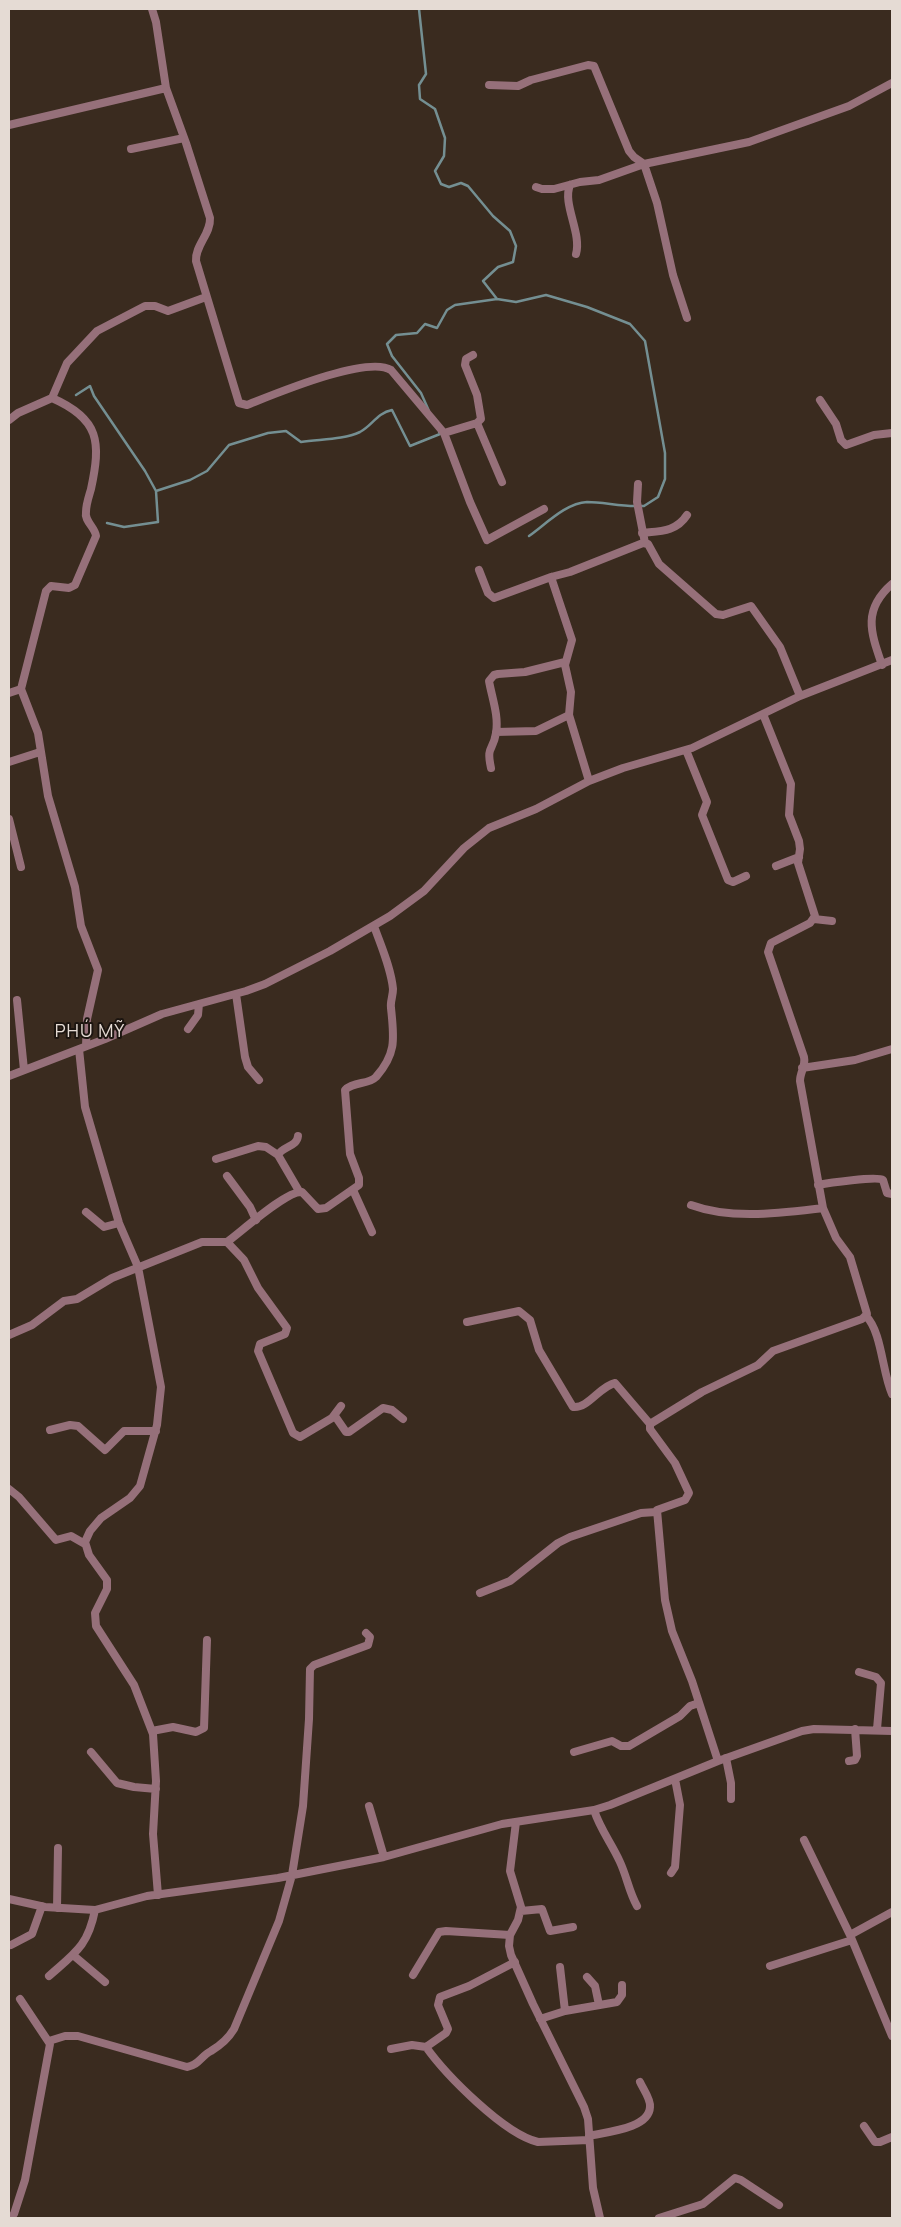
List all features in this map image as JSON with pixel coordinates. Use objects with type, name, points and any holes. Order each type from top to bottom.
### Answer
[{"type":"street","points":[[152,9],[156,22],[166,88],[210,218],[209,227],[196,256],[206,297],[237,399],[241,405],[329,374],[383,365],[402,381],[444,433],[487,540],[544,509]]},
{"type":"street","points":[[489,85],[518,86],[531,80],[592,64],[629,151],[644,164],[657,203],[673,275],[686,318]]},
{"type":"street","points":[[536,186],[550,190],[600,180],[644,164],[720,150],[761,138],[849,106],[892,83]]},
{"type":"street","points":[[9,124],[166,88]]},
{"type":"street","points":[[131,149],[184,138]]},
{"type":"street","points":[[570,185],[569,198],[579,244],[576,254]]},
{"type":"street","points":[[9,420],[18,413],[52,398],[67,363],[98,331],[145,306],[155,306],[168,311],[206,297]]},
{"type":"street","points":[[444,433],[477,423],[481,419],[477,395],[465,365],[466,360],[472,355]]},
{"type":"street","points":[[52,398],[72,408],[93,430],[95,436],[96,464],[85,512],[96,536],[75,585],[69,588],[51,586],[46,591],[21,689],[38,733],[48,796],[75,887],[81,926],[98,970],[82,1048],[85,1108],[118,1222],[138,1267],[160,1387],[160,1408],[156,1431],[140,1486],[130,1498],[101,1518],[90,1531],[85,1544],[88,1555],[107,1580],[107,1589],[95,1613],[96,1626],[130,1677],[152,1731],[156,1789],[153,1834],[158,1895]]},
{"type":"street","points":[[820,400],[836,424],[841,440],[846,445],[874,435],[892,433]]},
{"type":"street","points":[[477,423],[502,482]]},
{"type":"street","points":[[638,484],[637,502],[642,533],[645,543],[650,547],[659,564],[716,614],[723,615],[750,606],[780,647],[800,696]]},
{"type":"street","points":[[642,533],[673,529],[687,515]]},
{"type":"street","points":[[479,570],[488,593],[494,598],[645,543]]},
{"type":"street","points":[[551,577],[572,640],[565,662],[571,692],[569,715],[589,781]]},
{"type":"street","points":[[882,664],[871,633],[871,624],[874,611],[892,584]]},
{"type":"street","points":[[9,1076],[162,1014],[265,984],[374,926],[424,890],[464,848],[484,831],[536,809],[589,781],[623,768],[686,750],[800,696],[892,660]]},
{"type":"street","points":[[491,768],[488,750],[496,732],[496,711],[489,681],[491,678],[498,674],[525,672],[565,662]]},
{"type":"street","points":[[9,693],[21,689]]},
{"type":"street","points":[[763,714],[791,784],[788,812],[799,841],[800,868],[814,911],[814,919]]},
{"type":"street","points":[[496,732],[536,732],[569,715]]},
{"type":"street","points":[[686,750],[707,802],[702,815],[728,880],[733,882],[746,876]]},
{"type":"street","points":[[9,762],[40,752]]},
{"type":"street","points":[[9,819],[21,866]]},
{"type":"street","points":[[776,866],[799,858]]},
{"type":"street","points":[[832,921],[814,919],[771,943],[768,949],[768,956],[803,1051],[805,1061],[800,1081],[823,1208],[836,1238],[850,1257],[865,1304],[866,1316],[874,1326],[892,1394]]},
{"type":"street","points":[[216,1159],[258,1146],[266,1147],[278,1155],[299,1191],[318,1209],[326,1208],[354,1190],[360,1181],[350,1154],[345,1090],[350,1086],[370,1081],[376,1077],[391,1056],[394,1043],[390,1002],[393,988],[374,926]]},
{"type":"street","points":[[236,994],[245,1057],[248,1067],[258,1080]]},
{"type":"street","points":[[17,1000],[24,1070]]},
{"type":"street","points":[[188,1028],[198,1015],[200,1004]]},
{"type":"street","points":[[802,1068],[855,1060],[892,1049]]},
{"type":"street","points":[[278,1155],[281,1150],[295,1143],[298,1136]]},
{"type":"street","points":[[227,1176],[250,1207],[256,1220]]},
{"type":"street","points":[[818,1185],[847,1179],[856,1182],[878,1178],[883,1180],[887,1193],[892,1194]]},
{"type":"street","points":[[354,1190],[372,1232]]},
{"type":"street","points":[[9,1335],[32,1325],[64,1301],[77,1299],[100,1284],[138,1267],[205,1241],[227,1242],[293,1193],[299,1191]]},
{"type":"street","points":[[691,1205],[704,1210],[732,1214],[787,1212],[823,1208]]},
{"type":"street","points":[[86,1212],[104,1227],[118,1222]]},
{"type":"street","points":[[227,1242],[244,1260],[258,1288],[287,1328],[285,1334],[260,1344],[258,1351],[293,1433],[300,1437],[335,1416],[341,1406]]},
{"type":"street","points":[[467,1322],[519,1311],[531,1324],[539,1350],[573,1407],[580,1407],[607,1386],[615,1383],[650,1424],[650,1429],[674,1463],[689,1493],[685,1500],[662,1507],[656,1512],[641,1513],[570,1537],[558,1543],[510,1581],[480,1593]]},
{"type":"street","points":[[650,1424],[702,1392],[758,1365],[773,1351],[862,1320],[866,1316]]},
{"type":"street","points":[[335,1416],[346,1432],[349,1432],[383,1408],[392,1410],[403,1419]]},
{"type":"street","points":[[50,1430],[70,1425],[78,1426],[105,1450],[124,1431],[156,1431]]},
{"type":"street","points":[[9,1489],[19,1497],[56,1540],[71,1536],[85,1544]]},
{"type":"street","points":[[656,1512],[673,1635],[699,1703],[718,1761]]},
{"type":"street","points":[[49,2041],[66,2036],[78,2036],[188,2067],[195,2066],[209,2052],[223,2043],[234,2029],[279,1920],[292,1875],[303,1806],[309,1718],[310,1669],[314,1665],[368,1645],[370,1640],[366,1633]]},
{"type":"street","points":[[152,1731],[173,1727],[196,1732],[204,1728],[207,1640]]},
{"type":"street","points":[[859,1672],[876,1677],[880,1683],[877,1729]]},
{"type":"street","points":[[574,1752],[612,1741],[616,1741],[621,1746],[629,1746],[680,1716],[690,1706],[699,1703]]},
{"type":"street","points":[[850,1761],[855,1760],[856,1756],[855,1729]]},
{"type":"street","points":[[9,1899],[57,1908],[95,1910],[129,1900],[292,1875],[384,1857],[502,1824],[594,1810],[629,1799],[718,1761],[802,1731],[877,1729],[892,1731]]},
{"type":"street","points":[[91,1752],[117,1783],[156,1789]]},
{"type":"street","points":[[726,1758],[732,1799]]},
{"type":"street","points":[[671,1873],[675,1867],[680,1805],[675,1779]]},
{"type":"street","points":[[369,1806],[384,1857]]},
{"type":"street","points":[[594,1810],[600,1826],[620,1862],[629,1890],[637,1906]]},
{"type":"street","points":[[516,1822],[510,1871],[521,1911],[510,1935],[509,1946],[540,2019],[584,2107],[588,2120],[593,2188],[600,2218]]},
{"type":"street","points":[[804,1840],[851,1937],[892,2036]]},
{"type":"street","points":[[57,1908],[58,1848]]},
{"type":"street","points":[[11,1945],[32,1934],[42,1906]]},
{"type":"street","points":[[521,1911],[542,1908],[550,1931],[573,1927]]},
{"type":"street","points":[[49,1976],[72,1955],[89,1935],[95,1910]]},
{"type":"street","points":[[770,1966],[851,1937],[892,1912]]},
{"type":"street","points":[[413,1975],[439,1932],[510,1935]]},
{"type":"street","points":[[72,1955],[105,1982]]},
{"type":"street","points":[[391,2049],[412,2045],[426,2047],[446,2033],[448,2029],[438,2005],[440,1997],[469,1986],[515,1962]]},
{"type":"street","points":[[560,1967],[565,2011]]},
{"type":"street","points":[[586,1977],[594,1986],[599,2005]]},
{"type":"street","points":[[540,2019],[565,2011],[618,2000],[622,1995],[622,1985]]},
{"type":"street","points":[[10,2218],[14,2214],[25,2180],[36,2112],[49,2054],[49,2041],[20,1999]]},
{"type":"street","points":[[426,2047],[442,2069],[466,2093],[508,2126],[532,2141],[538,2142],[589,2138],[633,2127],[641,2122],[650,2110],[650,2105],[640,2082]]},
{"type":"street","points":[[864,2126],[874,2142],[880,2142],[892,2137]]},
{"type":"street","points":[[659,2218],[703,2204],[735,2178],[779,2205]]},
{"type":"waterway","points":[[419,9],[426,74],[419,85],[420,99],[435,109],[445,138],[444,156],[435,171],[441,184],[449,187],[461,183],[468,186],[493,216],[510,231],[516,246],[513,262],[498,267],[483,281],[497,299],[516,302],[546,295],[587,307],[630,324],[645,341],[665,453],[665,479],[658,497],[644,506],[640,506]]},
{"type":"waterway","points":[[429,411],[421,393],[392,356],[387,344],[396,335],[417,333],[425,324],[437,328],[447,310],[455,305],[497,299]]},
{"type":"waterway","points":[[76,395],[90,386],[94,396],[145,471],[156,491],[158,522],[124,527],[107,523]]},
{"type":"waterway","points":[[156,491],[190,480],[207,471],[229,445],[268,433],[286,431],[301,442],[346,437],[360,432],[382,414],[392,410],[410,446],[440,434],[439,432]]},
{"type":"waterway","points":[[529,536],[564,510],[579,503],[593,502],[635,506]]},
{"type":"district","name":"PHÚ MỸ","points":[[90,1032]]}]
